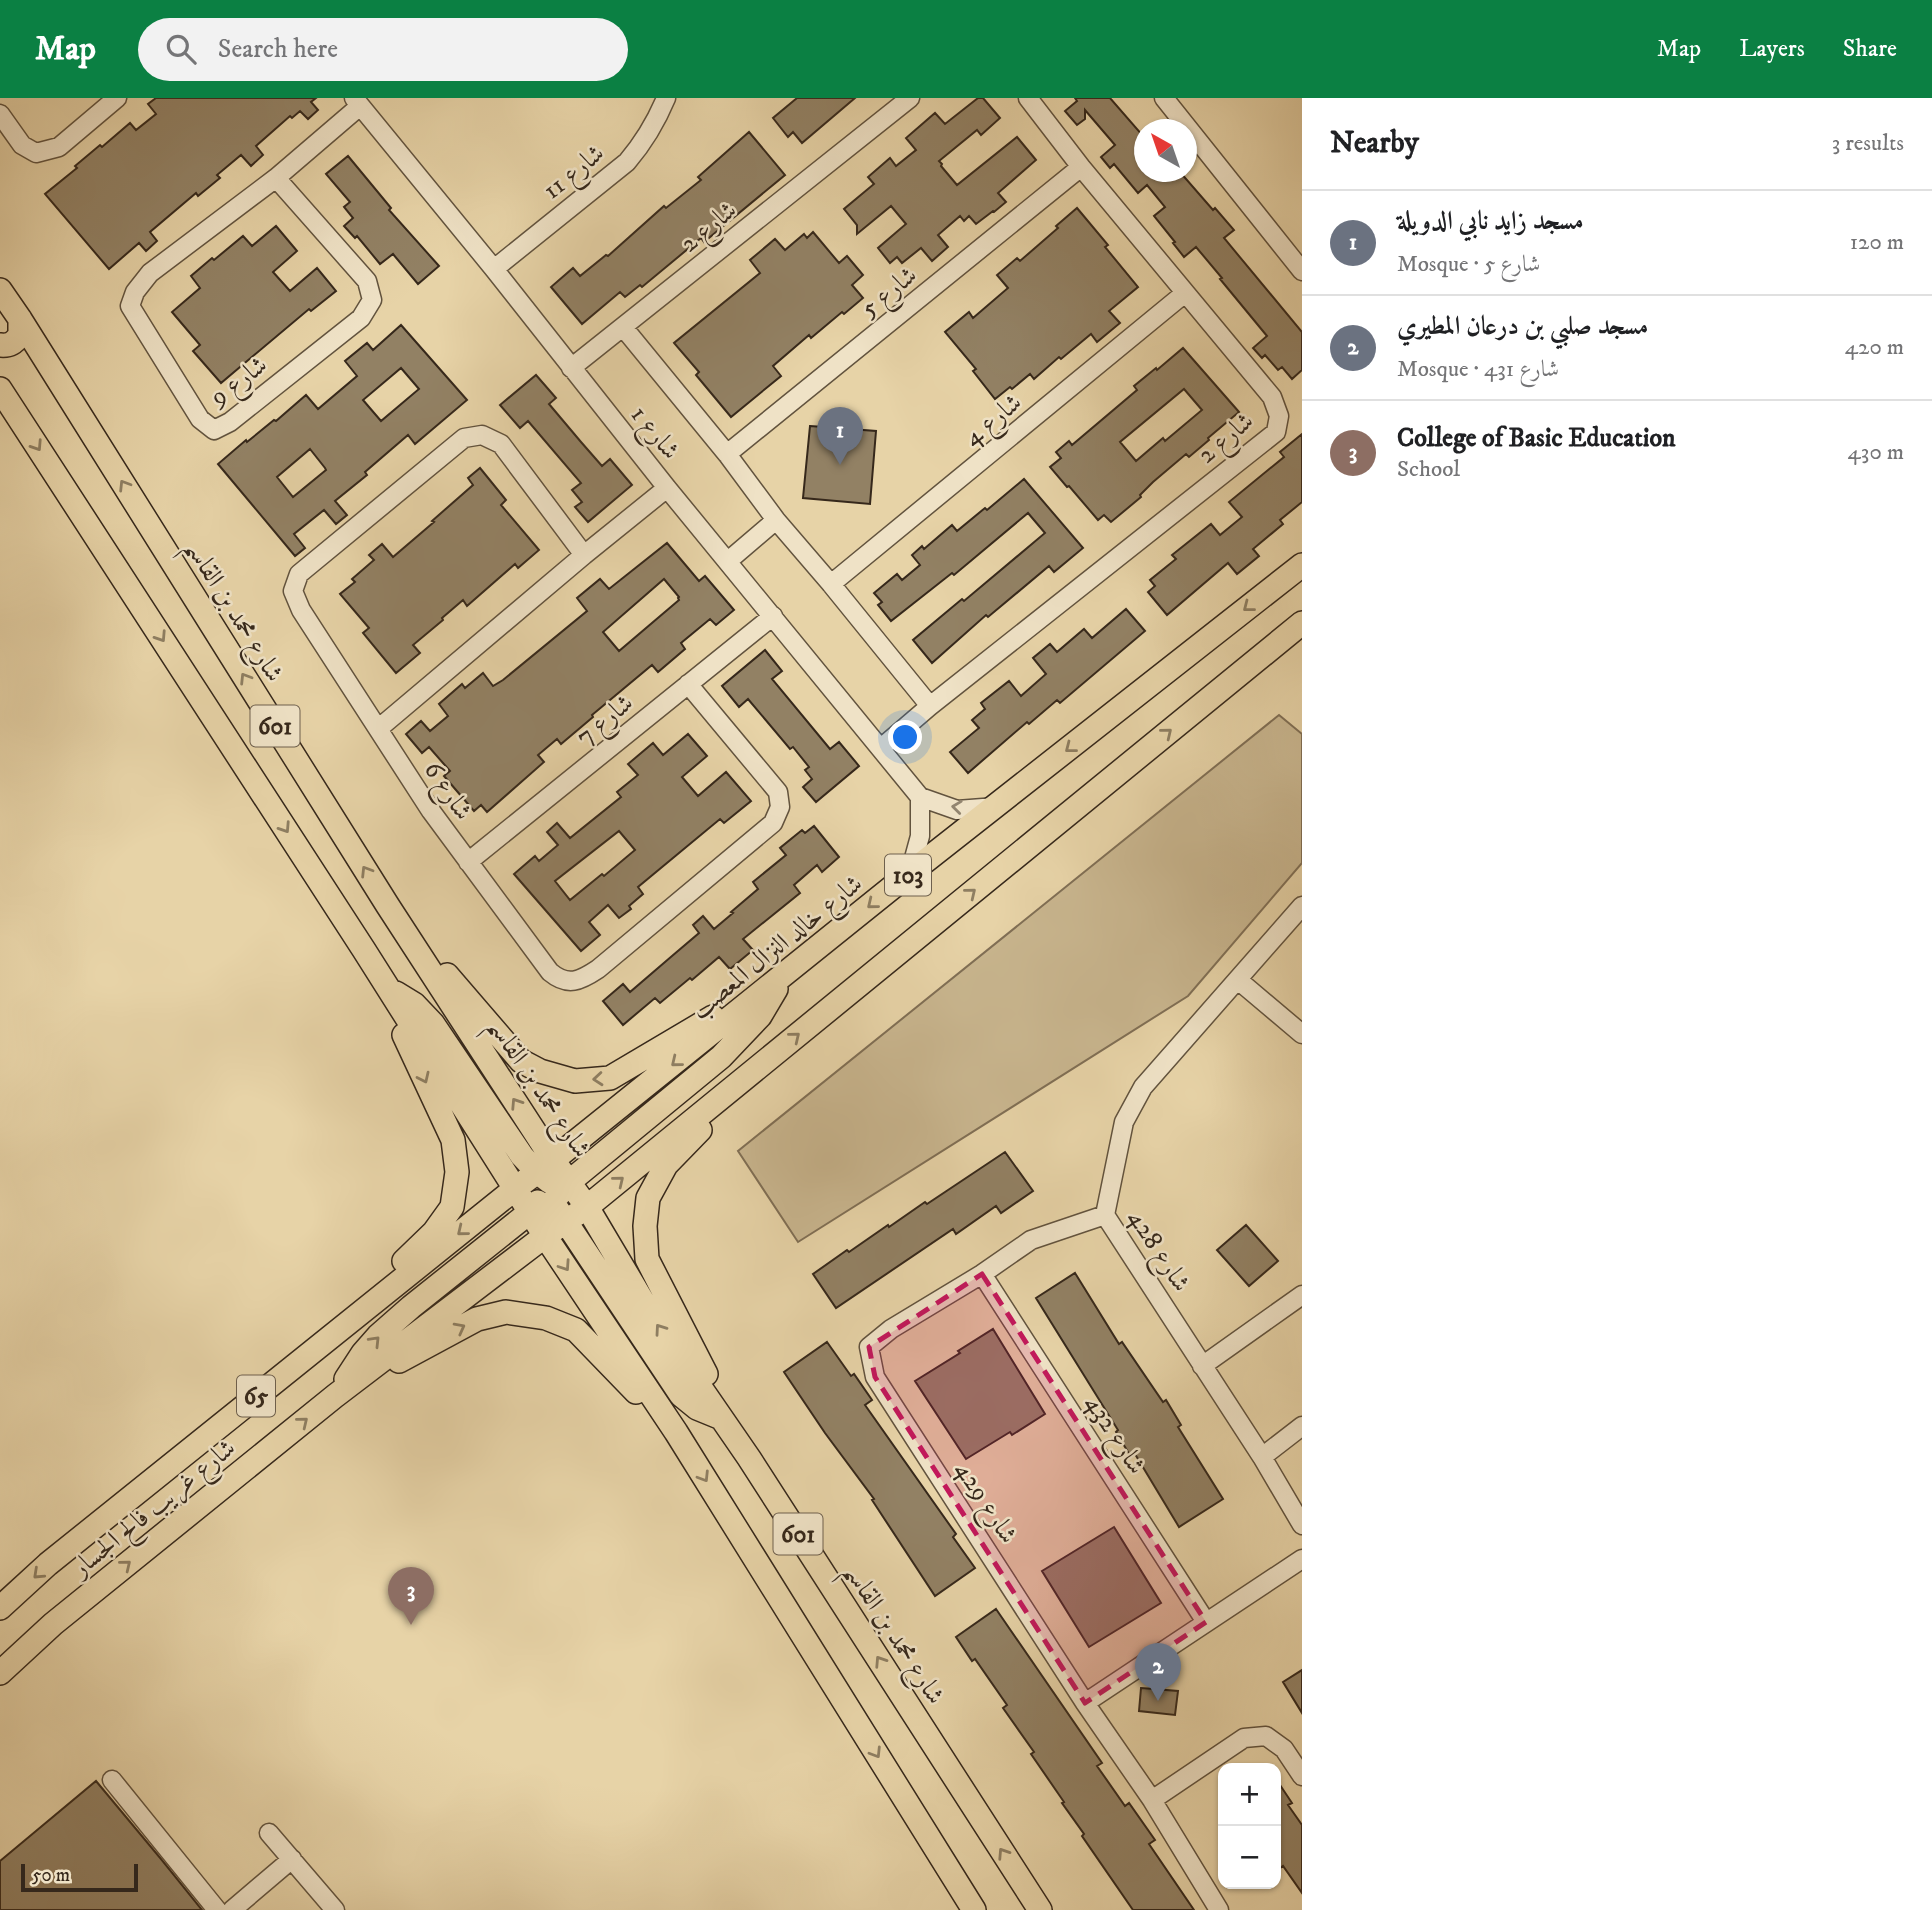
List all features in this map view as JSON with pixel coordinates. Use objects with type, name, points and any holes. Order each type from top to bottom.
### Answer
[{"type":"main road","name":"شارع محمد بن القاسم","points":[[0,290],[388,906],[551,1191],[587,1207],[654,1320],[749,1458],[1040,1910]]},
{"type":"main road","points":[[0,345],[14,343],[20,335],[20,319]]},
{"type":"main road","name":"601","points":[[0,389],[365,950],[516,1188]]},
{"type":"main road","name":"شارع خالد النزال المعصب","points":[[785,975],[910,873],[1302,565]]},
{"type":"main road","name":"103","points":[[516,1188],[551,1191],[587,1207],[1302,623]]},
{"type":"main road","points":[[388,906],[521,1061],[540,1071],[575,1081],[610,1078],[785,975]]},
{"type":"main road","points":[[310,1353],[434,1232],[452,1206],[457,1172],[453,1140],[365,950]]},
{"type":"main road","points":[[335,1396],[363,1353],[411,1307],[551,1191],[721,1057],[760,1016],[785,975]]},
{"type":"main road","points":[[390,991],[414,1004],[433,1024],[522,1156],[551,1191],[681,1395],[697,1408],[722,1419]]},
{"type":"main road","points":[[749,1458],[647,1259],[645,1226],[648,1198],[667,1165],[765,1061]]},
{"type":"main road","name":"شارع غريب فالح الجسار","points":[[0,1608],[48,1564],[516,1188]]},
{"type":"main road","name":"103","points":[[545,1236],[551,1191]]},
{"type":"main road","name":"601","points":[[545,1236],[676,1432],[974,1910]]},
{"type":"main road","name":"شارع غريب فالح الجسار","points":[[0,1673],[63,1616],[335,1396],[545,1236]]},
{"type":"main road","points":[[335,1396],[477,1319],[506,1312],[546,1318],[576,1330],[676,1432]]},
{"type":"street","points":[[0,114],[22,145],[36,153],[59,147],[117,98]]},
{"type":"street","name":"شارع 11","points":[[494,269],[627,162],[657,120],[666,98]]},
{"type":"street","name":"شارع 2","points":[[571,368],[910,98]]},
{"type":"street","name":"شارع 2","points":[[881,748],[930,706],[1276,432],[1279,416],[1272,397],[1081,167],[1028,98]]},
{"type":"street","points":[[1164,98],[1302,271]]},
{"type":"street","name":"شارع 1","points":[[357,102],[920,797]]},
{"type":"street","name":"شارع 9","points":[[276,177],[367,281],[372,300],[361,318],[230,422],[214,430],[200,419],[130,306],[135,292],[150,273],[276,177],[357,102]]},
{"type":"street","name":"شارع 5","points":[[727,454],[1081,167]]},
{"type":"street","name":"شارع 4","points":[[831,584],[1185,293]]},
{"type":"street","points":[[623,327],[727,454],[776,520],[930,706]]},
{"type":"street","name":"شارع 6","points":[[584,555],[501,444],[482,435],[464,438],[299,575],[293,592],[301,610],[431,811],[550,972],[560,980],[584,978],[598,969],[773,823],[780,807],[778,792],[688,684]]},
{"type":"street","points":[[378,729],[667,488]]},
{"type":"street","points":[[729,561],[776,520]]},
{"type":"street","name":"شارع 7","points":[[468,862],[773,616]]},
{"type":"street","points":[[910,873],[920,836],[920,797],[957,810],[996,807]]},
{"type":"street","name":"شارع 428","points":[[1302,906],[1143,1087],[1124,1122],[1105,1215],[1262,1457],[1302,1525]]},
{"type":"street","points":[[1238,979],[1302,1034]]},
{"type":"street","name":"شارع 429","points":[[1105,1215],[1031,1240],[982,1274],[891,1329],[869,1347],[875,1377],[1085,1703],[1152,1800],[1219,1910]]},
{"type":"street","name":"شارع 432","points":[[982,1274],[1206,1622]]},
{"type":"street","points":[[1202,1366],[1302,1295]]},
{"type":"street","points":[[1262,1457],[1302,1426]]},
{"type":"street","points":[[1085,1703],[1302,1559]]},
{"type":"street","points":[[1152,1800],[1244,1738],[1266,1736],[1284,1749],[1302,1776]]},
{"type":"street","points":[[112,1780],[217,1910]]},
{"type":"street","points":[[269,1833],[335,1910]]},
{"type":"street","points":[[232,1910],[292,1859]]},
{"type":"highlighted area","points":[[982,1274],[1206,1622],[1085,1703],[875,1377],[869,1347]]},
{"type":"shaded area","points":[[1279,715],[1302,734],[1302,863],[1188,996],[798,1242],[738,1151]]},
{"type":"building","points":[[156,98],[316,98],[311,102],[318,110],[308,119],[300,111],[292,118],[290,116],[256,146],[263,155],[251,166],[241,155],[217,175],[220,178],[198,196],[196,193],[150,232],[157,241],[146,251],[139,243],[109,269],[45,194],[100,145],[102,147],[130,123],[136,130],[156,114],[148,104]]},
{"type":"building","points":[[797,98],[855,98],[802,143],[793,132],[788,137],[773,118]]},
{"type":"building","points":[[978,98],[983,98],[1000,118],[981,135],[977,130],[939,161],[957,185],[1017,137],[1036,160],[998,193],[1006,202],[994,212],[976,224],[969,216],[964,221],[960,216],[938,235],[948,247],[932,261],[921,248],[902,263],[897,257],[890,263],[878,248],[906,224],[891,206],[857,234],[857,225],[844,209],[874,184],[868,177],[890,158],[896,166],[916,150],[906,138],[935,113],[945,124]]},
{"type":"building","points":[[1075,98],[1110,98],[1134,126],[1134,182],[1189,182],[1234,230],[1224,238],[1302,332],[1302,370],[1292,379],[1282,367],[1278,370],[1265,355],[1262,358],[1253,348],[1267,336],[1196,247],[1184,257],[1173,243],[1175,242],[1154,216],[1165,207],[1147,185],[1138,193],[1114,164],[1110,168],[1101,157],[1115,145],[1085,110],[1085,119],[1077,125],[1065,111],[1077,101]]},
{"type":"building","points":[[749,132],[785,175],[704,242],[701,238],[642,287],[640,285],[625,297],[620,292],[582,324],[551,287],[573,268],[580,276],[608,256],[664,206],[666,208],[701,180],[698,177]]},
{"type":"building","points":[[348,156],[391,208],[389,210],[439,266],[418,284],[393,254],[380,264],[357,236],[355,238],[344,226],[353,218],[344,207],[350,202],[326,174]]},
{"type":"building","points":[[1077,208],[1138,287],[1109,311],[1120,323],[1097,342],[1091,334],[1034,379],[1030,374],[995,399],[973,371],[976,369],[945,332],[969,312],[973,318],[1008,288],[997,275],[1017,258],[1020,261]]},
{"type":"building","points":[[276,226],[297,251],[273,272],[290,291],[317,268],[336,291],[311,311],[309,309],[221,383],[193,351],[200,345],[172,312],[200,288],[191,276],[212,258],[214,260],[243,236],[252,246]]},
{"type":"building","points":[[813,232],[839,263],[847,256],[863,275],[852,285],[863,298],[811,338],[809,335],[773,366],[781,376],[731,417],[696,375],[699,372],[674,343],[760,273],[750,260],[775,239],[785,250],[804,234],[807,238]]},
{"type":"building","points":[[401,325],[467,400],[415,444],[408,435],[365,472],[367,475],[335,501],[347,515],[336,524],[324,510],[294,534],[305,548],[295,556],[218,464],[306,395],[318,409],[357,376],[345,361],[367,343],[373,350]],"holes":[[[401,368],[419,389],[381,421],[363,400]],[[310,449],[326,470],[293,497],[277,477]]]},
{"type":"building","points":[[1183,348],[1239,412],[1189,457],[1186,454],[1153,482],[1141,497],[1111,522],[1104,515],[1098,520],[1050,467],[1061,458],[1056,452],[1069,441],[1072,445],[1137,390],[1134,386],[1156,368],[1157,370]],"holes":[[[1184,389],[1202,410],[1136,461],[1120,442]]]},
{"type":"building","points":[[536,375],[556,398],[549,404],[581,442],[602,466],[610,459],[632,485],[588,522],[575,507],[582,502],[572,490],[581,483],[528,421],[520,428],[500,405]]},
{"type":"building","points":[[810,426],[876,431],[870,504],[803,498]]},
{"type":"building","points":[[1302,434],[1302,502],[1280,520],[1283,524],[1253,549],[1259,556],[1237,574],[1228,563],[1167,615],[1148,592],[1155,586],[1150,580],[1176,559],[1172,555],[1211,524],[1220,535],[1242,517],[1229,502],[1284,457],[1280,452]]},
{"type":"building","points":[[480,468],[506,500],[501,505],[539,550],[518,568],[515,564],[467,606],[463,600],[442,618],[443,620],[413,645],[420,653],[396,673],[363,633],[369,628],[340,594],[355,582],[352,579],[374,560],[369,555],[382,544],[393,557],[473,485],[468,478]]},
{"type":"building","points":[[1024,479],[1083,548],[1054,572],[1049,566],[988,617],[986,615],[932,663],[913,640],[1045,533],[1028,513],[954,575],[952,573],[891,621],[878,605],[882,602],[874,593],[897,574],[902,580],[920,565],[912,555],[922,546],[924,549],[952,525],[957,531]]},
{"type":"building","points":[[667,543],[699,581],[705,576],[734,610],[716,625],[710,619],[681,643],[685,649],[658,672],[652,665],[561,744],[557,739],[538,755],[544,762],[487,812],[481,805],[474,811],[444,776],[450,771],[429,747],[422,753],[406,734],[421,721],[430,731],[448,716],[439,704],[462,684],[465,688],[483,673],[493,686],[503,680],[587,611],[577,598],[600,579],[609,589]],"holes":[[[664,579],[679,600],[619,651],[603,632]]]},
{"type":"building","points":[[1126,609],[1145,631],[1060,703],[1057,700],[1029,724],[1027,722],[968,773],[950,752],[979,728],[972,720],[985,709],[981,703],[1009,681],[1021,696],[1046,674],[1033,658],[1050,644],[1057,652],[1084,629],[1092,638]]},
{"type":"building","points":[[765,650],[782,671],[772,679],[830,749],[839,742],[859,766],[816,802],[803,787],[812,779],[805,770],[809,767],[793,747],[790,749],[748,699],[739,707],[722,686]]},
{"type":"building","points":[[688,734],[707,756],[682,777],[698,796],[726,772],[751,801],[724,823],[720,819],[638,887],[643,894],[629,906],[631,909],[619,918],[608,905],[589,922],[600,935],[581,951],[514,874],[535,856],[539,861],[558,845],[547,832],[557,823],[570,838],[621,797],[617,792],[638,775],[628,764],[653,743],[663,755]],"holes":[[[619,831],[635,850],[570,900],[555,881]]]},
{"type":"building","points":[[814,826],[839,857],[822,872],[817,865],[794,885],[800,893],[743,939],[753,950],[730,969],[719,957],[660,1003],[655,998],[623,1025],[603,1001],[623,984],[630,992],[699,933],[693,925],[703,916],[714,929],[758,889],[753,882],[786,855],[780,848],[802,830],[805,833]]},
{"type":"building","points":[[1005,1152],[1033,1191],[1001,1213],[996,1206],[956,1234],[953,1229],[836,1308],[813,1274]]},
{"type":"building","points":[[1246,1225],[1278,1261],[1249,1286],[1217,1250]]},
{"type":"building","points":[[1075,1273],[1119,1344],[1122,1342],[1163,1402],[1166,1400],[1181,1425],[1178,1427],[1223,1499],[1179,1527],[1135,1454],[1131,1457],[1116,1432],[1118,1430],[1036,1298]]},
{"type":"building","points":[[993,1329],[1045,1414],[966,1459],[915,1381]]},
{"type":"building","points":[[827,1342],[872,1400],[865,1405],[956,1534],[953,1537],[975,1568],[935,1596],[872,1500],[874,1499],[784,1372]]},
{"type":"building","points":[[1114,1527],[1161,1603],[1089,1647],[1042,1571]]},
{"type":"building","points":[[996,1609],[1102,1763],[1097,1766],[1125,1806],[1129,1803],[1155,1840],[1149,1844],[1194,1910],[1133,1910],[1082,1836],[1084,1834],[1031,1754],[1034,1752],[1003,1708],[1007,1705],[956,1637]]},
{"type":"building","points":[[1302,1670],[1302,1713],[1283,1682]]},
{"type":"building","points":[[1141,1688],[1178,1691],[1175,1715],[1139,1711]]},
{"type":"building","points":[[96,1781],[202,1910],[0,1910],[0,1861]]},
{"type":"building","points":[[1281,1786],[1292,1803],[1288,1805],[1302,1825],[1302,1893],[1283,1866],[1281,1867]]},
{"type":"place","name":"مسجد زايد نابي الدويلة","points":[[840,465]]},
{"type":"place","name":"College of Basic Education","points":[[411,1625]]},
{"type":"place","name":"مسجد صلبي بن درعان المطيري","points":[[1158,1701]]}]
